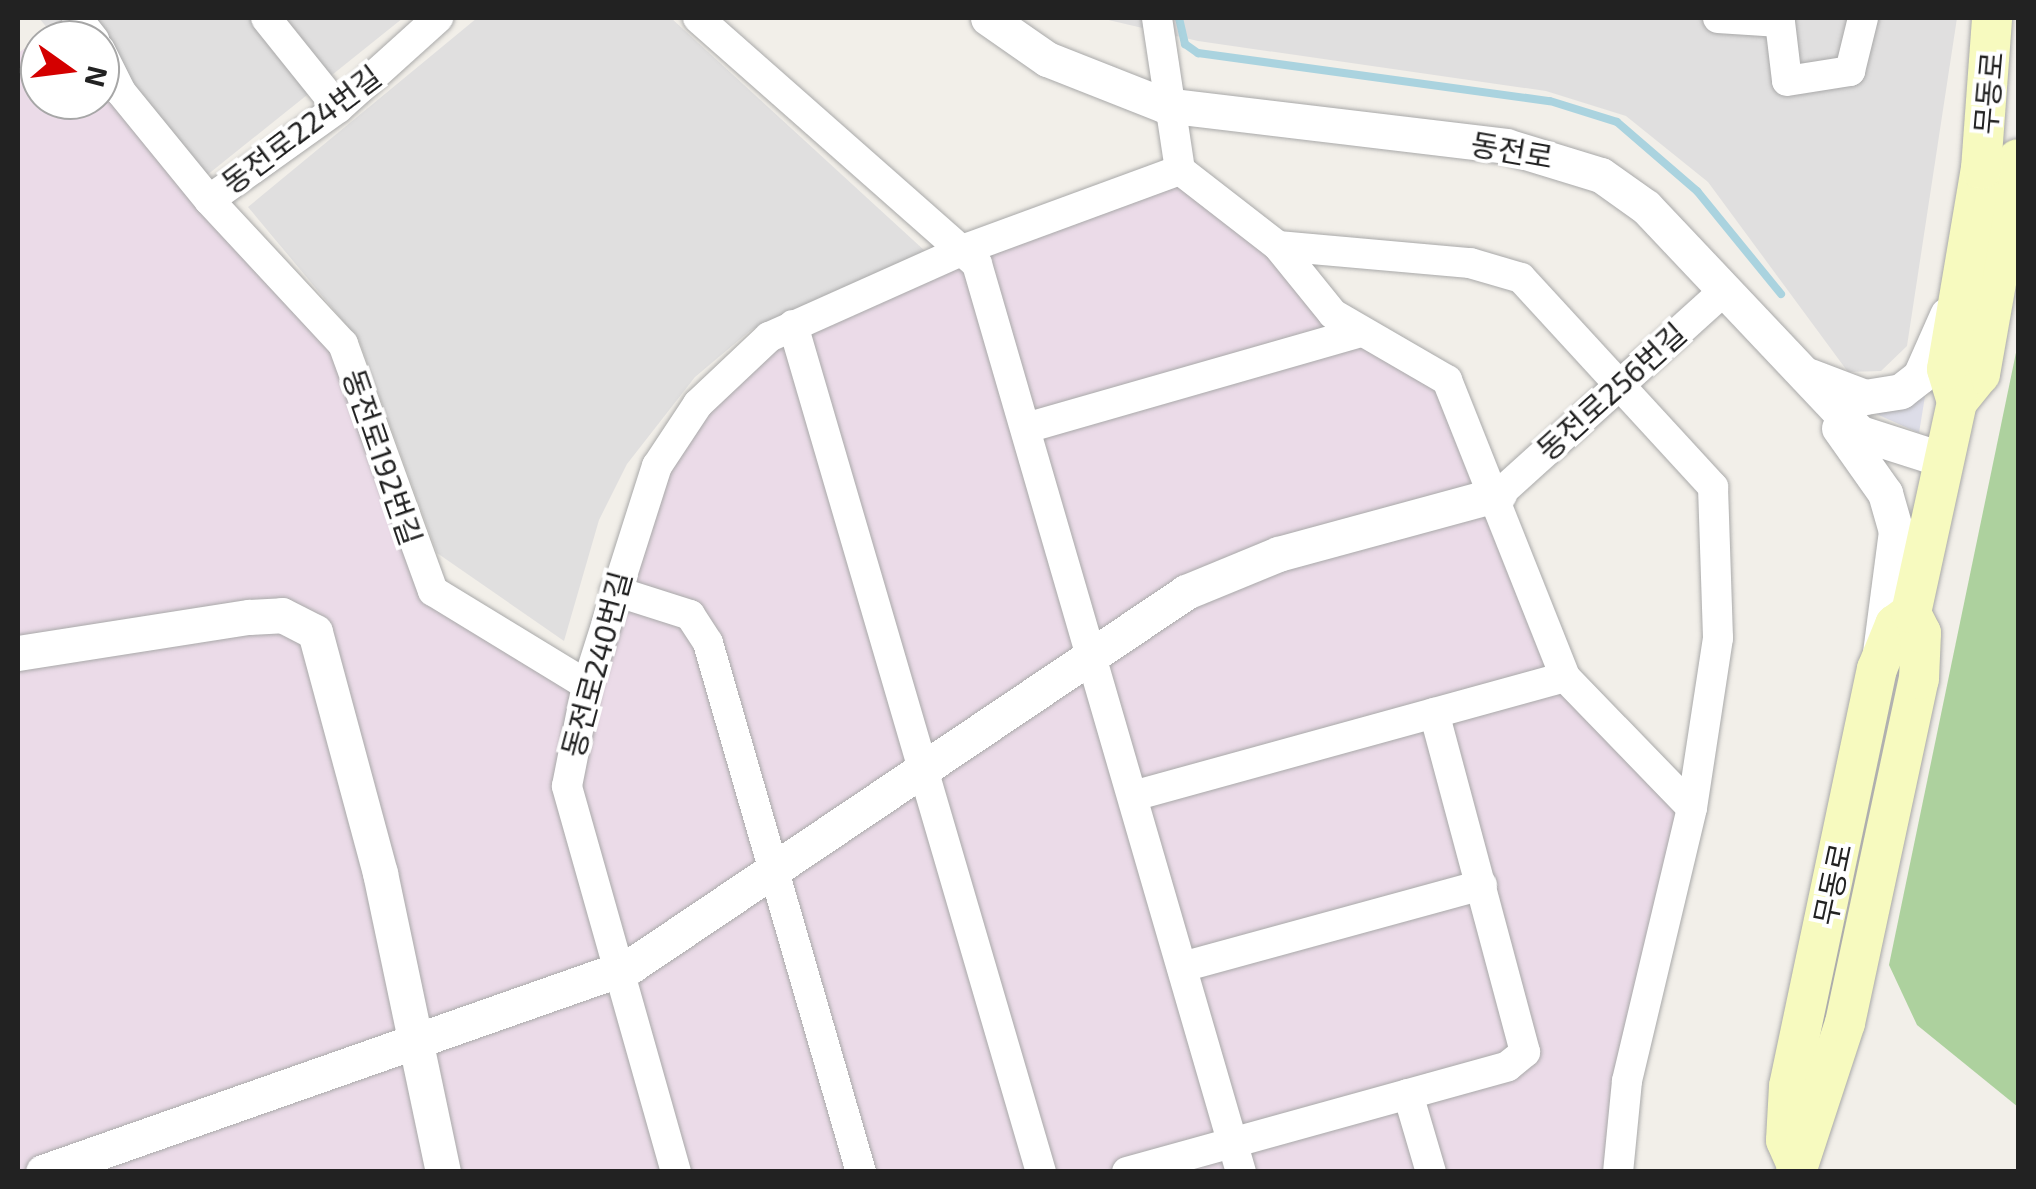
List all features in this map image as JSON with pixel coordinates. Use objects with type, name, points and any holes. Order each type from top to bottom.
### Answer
[{"type":"main road","name":"무동로","points":[[1957,402],[1946,382],[1966,272],[1992,18]]},
{"type":"main road","name":"무동로","points":[[1796,1168],[1840,1040],[1918,679],[1920,633],[1911,613],[1957,402],[1980,374],[2018,160]]},
{"type":"main road","name":"무동로","points":[[1796,1168],[1786,1140],[1789,1086],[1878,670],[1895,625],[1911,613]]},
{"type":"street","points":[[266,18],[338,108]]},
{"type":"street","name":"동전로224번길","points":[[209,200],[338,108],[438,18]]},
{"type":"street","points":[[698,18],[968,248],[1026,428],[1237,1157]]},
{"type":"street","name":"동전로","points":[[988,18],[1047,60],[1164,106],[1560,157],[1626,188],[1794,369],[1860,433],[1944,460]]},
{"type":"street","points":[[1157,18],[1164,106],[1180,170],[1278,246],[1307,288],[1360,332],[1447,380],[1498,494],[1564,677],[1692,808]]},
{"type":"street","points":[[1718,18],[1780,22],[1787,82],[1850,71],[1863,18]]},
{"type":"street","name":"동전로192번길","points":[[120,88],[209,200],[343,344],[433,590],[587,685]]},
{"type":"street","name":"동전로240번길","points":[[676,1172],[567,786],[587,685],[615,591],[678,431],[737,362],[793,325],[968,248],[1180,170]]},
{"type":"street","points":[[1278,246],[1500,268],[1537,292],[1713,487],[1719,511],[1718,638],[1692,808],[1626,1081],[1618,1172]]},
{"type":"street","points":[[1794,369],[1865,397],[1902,391],[1920,376],[1966,272]]},
{"type":"street","name":"동전로256번길","points":[[1498,494],[1619,380],[1724,290]]},
{"type":"street","points":[[793,325],[1041,1172]]},
{"type":"street","points":[[1026,428],[1360,332]]},
{"type":"street","points":[[1794,369],[1872,470],[1893,516],[1878,670]]},
{"type":"street","points":[[43,1172],[618,970],[775,873],[1092,654],[1216,576],[1498,494]]},
{"type":"street","points":[[615,591],[699,624],[861,1172]]},
{"type":"street","points":[[18,653],[249,617],[282,616],[314,632],[443,1172]]},
{"type":"street","points":[[1133,796],[1564,677]]},
{"type":"street","points":[[1127,1172],[1237,1157],[1408,1094],[1508,1066],[1525,1052],[1434,713]]},
{"type":"street","points":[[1182,966],[1482,884]]},
{"type":"street","points":[[1408,1094],[1430,1172]]},
{"type":"shaded area","points":[[403,18],[176,200],[115,120],[120,120],[120,20],[41,20]]},
{"type":"shaded area","points":[[477,18],[671,18],[925,251],[751,330],[695,377],[627,464],[599,520],[564,641],[437,553],[359,340],[248,207]]},
{"type":"shaded area","points":[[1100,18],[1957,18],[1907,346],[1881,371],[1848,372],[1708,182],[1626,116],[1546,91],[1198,41]]},
{"type":"shaded area","points":[[18,53],[20,120],[120,120],[120,74],[329,328],[433,591],[587,684],[630,538],[737,362],[1180,170],[1307,288],[1435,372],[1548,645],[1692,808],[1618,1171],[18,1171]]},
{"type":"shaded area","points":[[1927,384],[1919,433],[1863,408]]},
{"type":"green space","points":[[2018,343],[2018,1107],[1917,1025],[1889,965]]},
{"type":"waterway","points":[[1179,18],[1185,44],[1198,53],[1550,101],[1617,122],[1697,191],[1781,294]]}]
